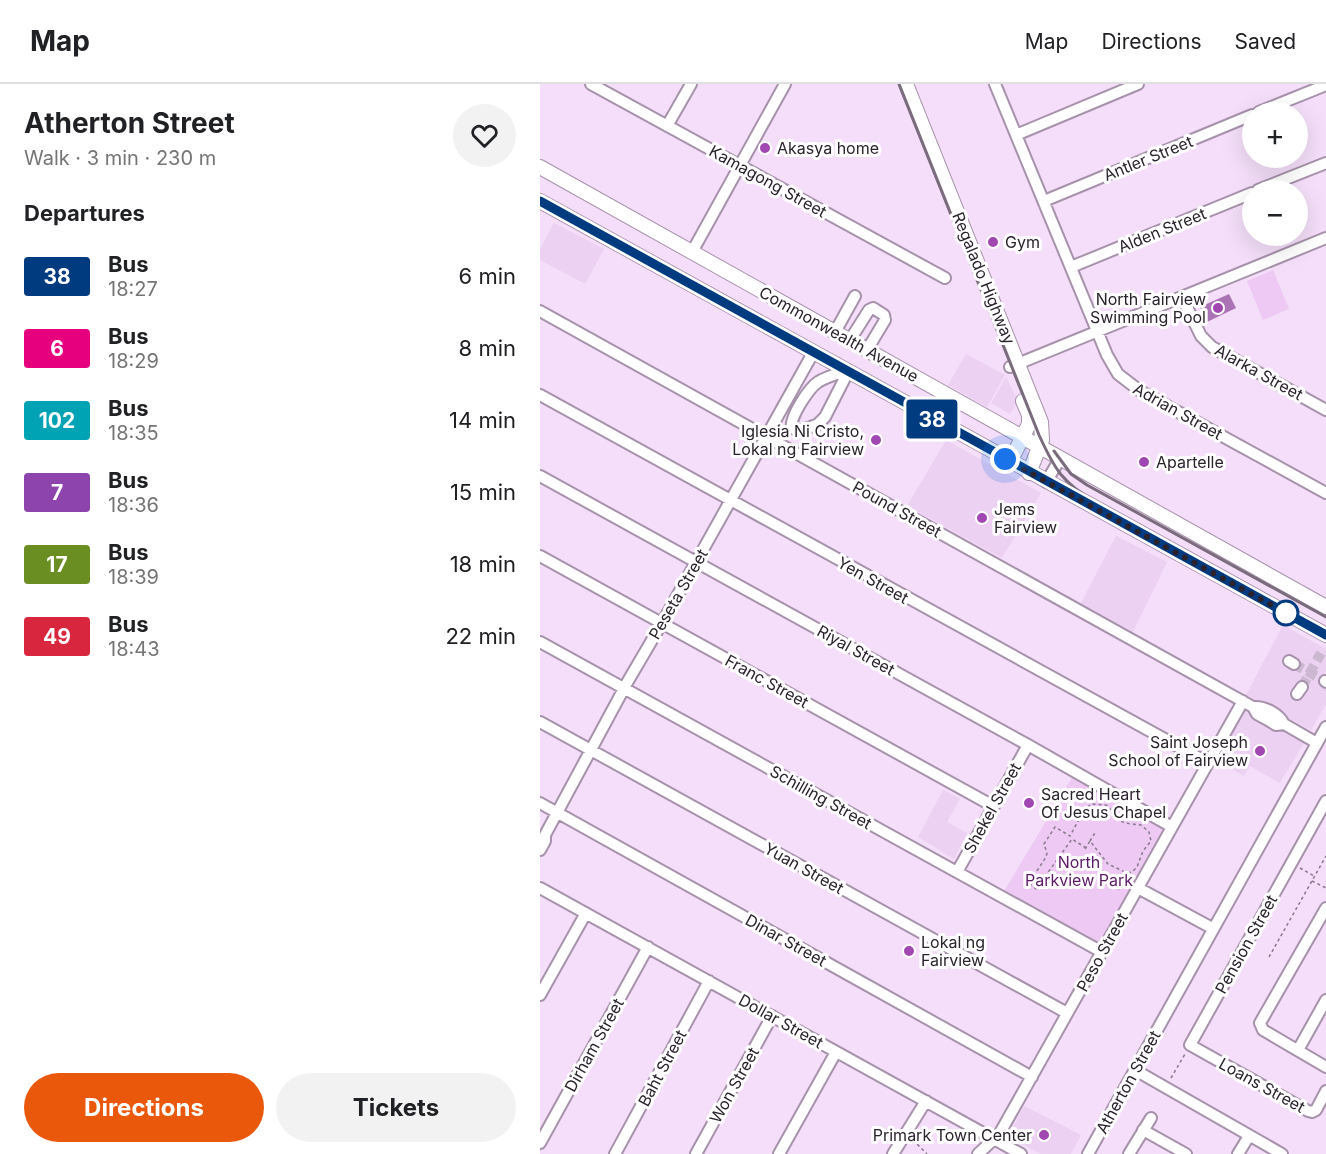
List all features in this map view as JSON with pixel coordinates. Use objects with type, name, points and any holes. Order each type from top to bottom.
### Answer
[{"type":"main road","name":"Regalado Highway","points":[[896,84],[1015,366],[1041,422],[1040,446],[1029,473]]},
{"type":"main road","name":"Regalado Highway","points":[[906,84],[1015,366],[1029,424],[1010,462]]},
{"type":"main road","name":"Commonwealth Avenue","points":[[540,167],[1326,607]]},
{"type":"main road","name":"Commonwealth Avenue","points":[[540,201],[1326,635]]},
{"type":"main road","points":[[1002,426],[1012,422],[1027,410]]},
{"type":"main road","points":[[1041,422],[1060,459]]},
{"type":"street","name":"Kamagong Street","points":[[591,84],[605,87],[667,126],[945,278]]},
{"type":"street","points":[[667,126],[691,84]]},
{"type":"street","points":[[692,252],[785,84]]},
{"type":"street","name":"Adrian Street","points":[[995,84],[1112,364],[1128,383],[1326,493]]},
{"type":"street","points":[[1016,135],[1138,84]]},
{"type":"street","points":[[1284,102],[1326,85]]},
{"type":"street","name":"Antler Street","points":[[1044,201],[1242,119]]},
{"type":"street","points":[[1283,180],[1326,163]]},
{"type":"street","name":"Alden Street","points":[[1071,267],[1242,197]]},
{"type":"street","points":[[1015,366],[1326,239]]},
{"type":"street","points":[[835,332],[855,296]]},
{"type":"street","name":"Alarka Street","points":[[1182,297],[1200,336],[1212,347],[1323,408]]},
{"type":"street","points":[[850,340],[869,309],[873,308],[884,315],[885,320],[867,350]]},
{"type":"street","name":"Pound Street","points":[[540,311],[1243,701],[1253,707],[1257,714],[1276,725],[1284,724],[1317,743]]},
{"type":"street","name":"Peseta Street","points":[[540,850],[545,841],[542,836],[557,813],[623,689],[813,353]]},
{"type":"street","points":[[847,372],[825,417],[818,424],[801,431],[792,428],[790,424],[801,402],[816,382],[847,372]]},
{"type":"street","name":"Yen Street","points":[[540,395],[1208,763]]},
{"type":"street","points":[[1323,408],[1326,397]]},
{"type":"street","points":[[1046,482],[1060,459]]},
{"type":"street","name":"Riyal Street","points":[[540,476],[1172,827]]},
{"type":"street","name":"Franc Street","points":[[540,556],[993,806]]},
{"type":"street","name":"Schilling Street","points":[[540,642],[1102,952]]},
{"type":"street","name":"Peso Street","points":[[978,1154],[995,1139],[1032,1077],[1243,701]]},
{"type":"street","name":"Yuan Street","points":[[540,722],[1067,1013]]},
{"type":"street","name":"Atherton Street","points":[[1088,1154],[1326,727]]},
{"type":"street","name":"Shekel Street","points":[[957,872],[1028,745]]},
{"type":"street","name":"Pension Street","points":[[1190,1045],[1326,801]]},
{"type":"street","name":"Dinar Street","points":[[540,803],[1032,1077]]},
{"type":"street","name":"Dollar Street","points":[[540,888],[1021,1154]]},
{"type":"street","points":[[1138,888],[1212,928]]},
{"type":"street","points":[[1326,908],[1260,1023],[1263,1030],[1326,1067]]},
{"type":"street","points":[[540,995],[586,913]]},
{"type":"street","name":"Dirham Street","points":[[540,1143],[648,947]]},
{"type":"street","name":"Baht Street","points":[[615,1154],[709,981]]},
{"type":"street","points":[[1298,1050],[1326,1000]]},
{"type":"street","name":"Won Street","points":[[696,1154],[772,1016]]},
{"type":"street","name":"Loans Street","points":[[1190,1045],[1308,1111],[1316,1110],[1326,1091]]},
{"type":"street","points":[[779,1154],[836,1052]]},
{"type":"street","points":[[1135,1070],[1282,1154]]},
{"type":"street","points":[[893,1154],[926,1101]]},
{"type":"street","points":[[1129,1154],[1151,1118]]},
{"type":"street","points":[[1143,1130],[1186,1154]]},
{"type":"street","points":[[1238,1154],[1249,1136]]},
{"type":"path","points":[[1090,842],[1108,864],[1127,873],[1137,867],[1151,837],[1141,825],[1124,824],[1118,821],[1106,805],[1091,804],[1083,812],[1070,836],[1054,827],[1052,829],[1044,844],[1046,857],[1029,883],[1036,889],[1072,839],[1085,849],[1096,831]]},
{"type":"path","points":[[1269,957],[1326,856]]},
{"type":"path","points":[[1291,864],[1314,876]]},
{"type":"path","points":[[1119,890],[1127,873]]},
{"type":"path","points":[[1311,880],[1326,888]]},
{"type":"path","points":[[1166,1087],[1190,1045]]},
{"type":"path","points":[[904,1135],[920,1145],[927,1154]]},
{"type":"shaded area","points":[[554,223],[604,249],[585,284],[540,260],[540,249]]},
{"type":"shaded area","name":"North Fairview Swimming Pool","points":[[1229,294],[1236,308],[1207,322],[1200,307]]},
{"type":"shaded area","points":[[966,354],[1005,375],[987,407],[948,385]]},
{"type":"shaded area","points":[[1006,377],[1018,401],[1010,414],[991,403]]},
{"type":"shaded area","points":[[946,440],[1041,493],[1002,558],[907,506]]},
{"type":"shaded area","points":[[1116,536],[1167,562],[1133,632],[1081,603]]},
{"type":"shaded area","points":[[1283,625],[1326,649],[1326,704],[1311,730],[1246,695]]},
{"type":"shaded area","name":"Saint Joseph School of Fairview","points":[[1245,710],[1304,743],[1280,783],[1250,766],[1244,776],[1216,760]]},
{"type":"shaded area","points":[[943,790],[960,799],[947,822],[967,833],[954,859],[918,837]]},
{"type":"shaded area","name":"Primark Town Center","points":[[1024,1106],[1081,1135],[1071,1154],[1041,1154],[1008,1137]]},
{"type":"green space","points":[[1273,270],[1289,309],[1263,320],[1247,281]]},
{"type":"green space","name":"North Parkview Park","points":[[1073,776],[1165,828],[1099,946],[1003,893]]},
{"type":"tunnel","points":[[1302,687],[1321,653]]},
{"type":"tunnel","points":[[1294,664],[1325,681]]},
{"type":"railway","points":[[899,84],[1039,435],[1061,474],[1075,488],[1096,503],[1326,631]]},
{"type":"railway","points":[[1054,451],[1071,474],[1087,485],[1326,617]]},
{"type":"bus line","name":"38","points":[[540,201],[1326,635]]},
{"type":"place","name":"Akasya home","points":[[765,148]]},
{"type":"place","name":"Gym","points":[[993,242]]},
{"type":"place","name":"North Fairview Swimming Pool","points":[[1218,308]]},
{"type":"place","name":"Iglesia Ni Cristo, Lokal ng Fairview","points":[[876,440]]},
{"type":"place","name":"Apartelle","points":[[1144,462]]},
{"type":"place","name":"Jems Fairview","points":[[982,518]]},
{"type":"place","name":"Saint Joseph School of Fairview","points":[[1260,751]]},
{"type":"place","name":"Sacred Heart Of Jesus Chapel","points":[[1029,803]]},
{"type":"place","name":"Lokal ng Fairview","points":[[909,951]]},
{"type":"place","name":"Primark Town Center","points":[[1044,1135]]},
{"type":"route","points":[[1005,459],[1286,613]]}]
